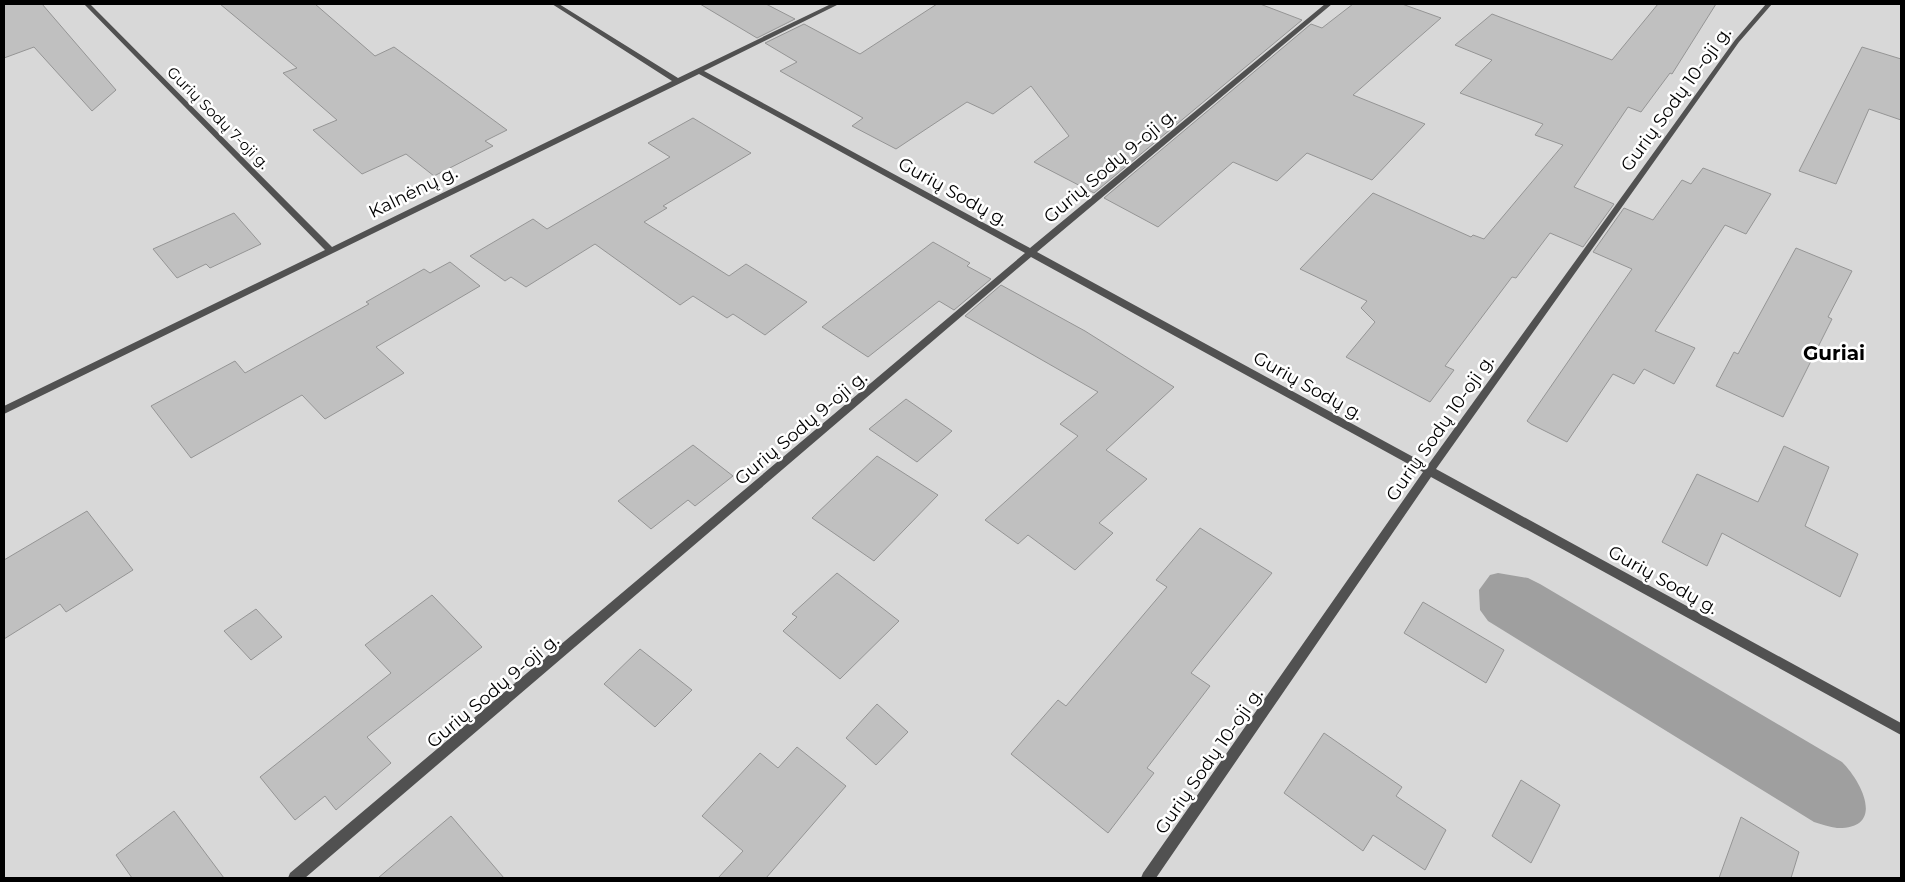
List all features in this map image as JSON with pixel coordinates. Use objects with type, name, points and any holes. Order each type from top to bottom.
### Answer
[{"type":"street","name":"Gurių Sodų 7-oji g.","points":[[87,4],[330,250]]},
{"type":"street","points":[[555,4],[677,81]]},
{"type":"street","name":"Kalnėnų g.","points":[[4,410],[836,4]]},
{"type":"street","name":"Gurių Sodų 9-oji g.","points":[[295,878],[1030,253],[1329,4]]},
{"type":"street","name":"Gurių Sodų 10-oji g.","points":[[1148,878],[1429,471],[1737,41],[1769,4]]},
{"type":"street","name":"Gurių Sodų g.","points":[[699,71],[1901,729]]},
{"type":"shaded area","points":[[4,4],[1901,4],[1901,878],[4,878]]},
{"type":"shaded area","points":[[1498,573],[1528,578],[1540,584],[1842,762],[1857,781],[1862,792],[1865,813],[1861,821],[1852,826],[1837,828],[1814,822],[1488,621],[1480,610],[1479,590],[1490,575]]},
{"type":"building","points":[[4,4],[42,4],[116,90],[92,111],[34,47],[4,58]]},
{"type":"building","points":[[220,4],[315,4],[375,56],[394,47],[507,130],[485,141],[493,146],[434,176],[406,154],[362,174],[313,130],[337,120],[283,73],[297,68]]},
{"type":"building","points":[[700,4],[766,4],[795,19],[757,38]]},
{"type":"building","points":[[937,4],[1260,4],[1302,20],[1094,193],[1034,162],[1069,136],[1031,86],[993,114],[967,102],[896,149],[852,126],[863,118],[780,71],[797,62],[765,43],[804,24],[860,54]]},
{"type":"building","points":[[1353,4],[1402,4],[1441,18],[1353,95],[1425,124],[1372,180],[1307,153],[1277,181],[1233,162],[1158,227],[1104,198],[1311,24],[1322,28]]},
{"type":"building","points":[[1658,4],[1716,4],[1672,74],[1670,73],[1641,112],[1628,107],[1574,187],[1614,204],[1583,247],[1550,233],[1516,278],[1512,277],[1445,366],[1454,370],[1430,402],[1346,357],[1375,322],[1361,308],[1367,301],[1300,269],[1373,193],[1471,237],[1473,235],[1484,239],[1563,145],[1535,135],[1543,124],[1460,93],[1492,60],[1455,45],[1492,14],[1612,60]]},
{"type":"building","points":[[1862,47],[1901,59],[1901,120],[1869,109],[1836,184],[1799,171]]},
{"type":"building","points":[[693,118],[751,153],[663,206],[667,208],[644,222],[729,276],[746,264],[807,302],[765,335],[733,314],[727,318],[693,296],[680,305],[595,244],[526,287],[511,277],[505,281],[470,256],[533,219],[547,229],[670,157],[648,143]]},
{"type":"building","points":[[1703,168],[1771,194],[1746,234],[1725,225],[1655,331],[1695,348],[1674,384],[1644,369],[1634,384],[1613,374],[1567,442],[1531,424],[1527,421],[1632,269],[1593,252],[1624,208],[1653,220],[1682,180],[1691,184]]},
{"type":"building","points":[[234,213],[261,244],[210,268],[206,264],[177,278],[153,249]]},
{"type":"building","points":[[933,242],[970,263],[967,266],[991,279],[954,310],[939,301],[868,357],[822,327]]},
{"type":"building","points":[[1796,248],[1852,271],[1828,317],[1832,319],[1783,417],[1716,386],[1734,352],[1738,354]]},
{"type":"building","points":[[450,262],[480,286],[376,347],[404,373],[325,419],[302,395],[191,458],[151,406],[235,361],[245,373],[369,304],[366,302],[424,269],[430,273]]},
{"type":"building","points":[[1001,285],[1085,331],[1174,387],[1106,450],[1147,479],[1099,523],[1113,533],[1075,570],[1028,535],[1018,544],[985,520],[1078,436],[1060,424],[1098,392],[965,316]]},
{"type":"building","points":[[906,399],[952,431],[917,462],[869,429]]},
{"type":"building","points":[[693,445],[733,476],[695,506],[688,500],[651,529],[618,501]]},
{"type":"building","points":[[1784,446],[1829,467],[1805,526],[1858,554],[1840,597],[1722,533],[1707,566],[1662,542],[1697,474],[1758,502]]},
{"type":"building","points":[[877,456],[938,495],[874,561],[812,518]]},
{"type":"building","points":[[87,511],[133,570],[66,612],[60,604],[4,639],[4,560]]},
{"type":"building","points":[[1200,528],[1272,573],[1191,673],[1210,686],[1147,768],[1154,773],[1108,833],[1011,754],[1058,700],[1066,706],[1167,587],[1156,580]]},
{"type":"building","points":[[837,573],[899,621],[840,679],[783,631],[797,617],[792,614]]},
{"type":"building","points":[[432,595],[482,647],[367,737],[391,763],[336,810],[325,796],[295,820],[260,777],[391,673],[365,645]]},
{"type":"building","points":[[1423,602],[1504,650],[1486,683],[1404,633]]},
{"type":"building","points":[[256,609],[282,637],[251,660],[224,631]]},
{"type":"building","points":[[640,649],[692,690],[655,727],[604,684]]},
{"type":"building","points":[[877,704],[908,732],[876,765],[846,738]]},
{"type":"building","points":[[1324,733],[1402,787],[1396,796],[1446,830],[1425,870],[1373,835],[1363,851],[1284,793]]},
{"type":"building","points":[[797,747],[846,786],[766,878],[718,878],[743,851],[702,816],[760,753],[778,768]]},
{"type":"building","points":[[1521,780],[1560,805],[1531,863],[1492,836]]},
{"type":"building","points":[[174,811],[224,878],[132,878],[116,855]]},
{"type":"building","points":[[451,816],[504,878],[378,878]]},
{"type":"building","points":[[1741,817],[1799,852],[1791,878],[1719,878]]},
{"type":"district","name":"Guriai","points":[[1834,353]]}]
